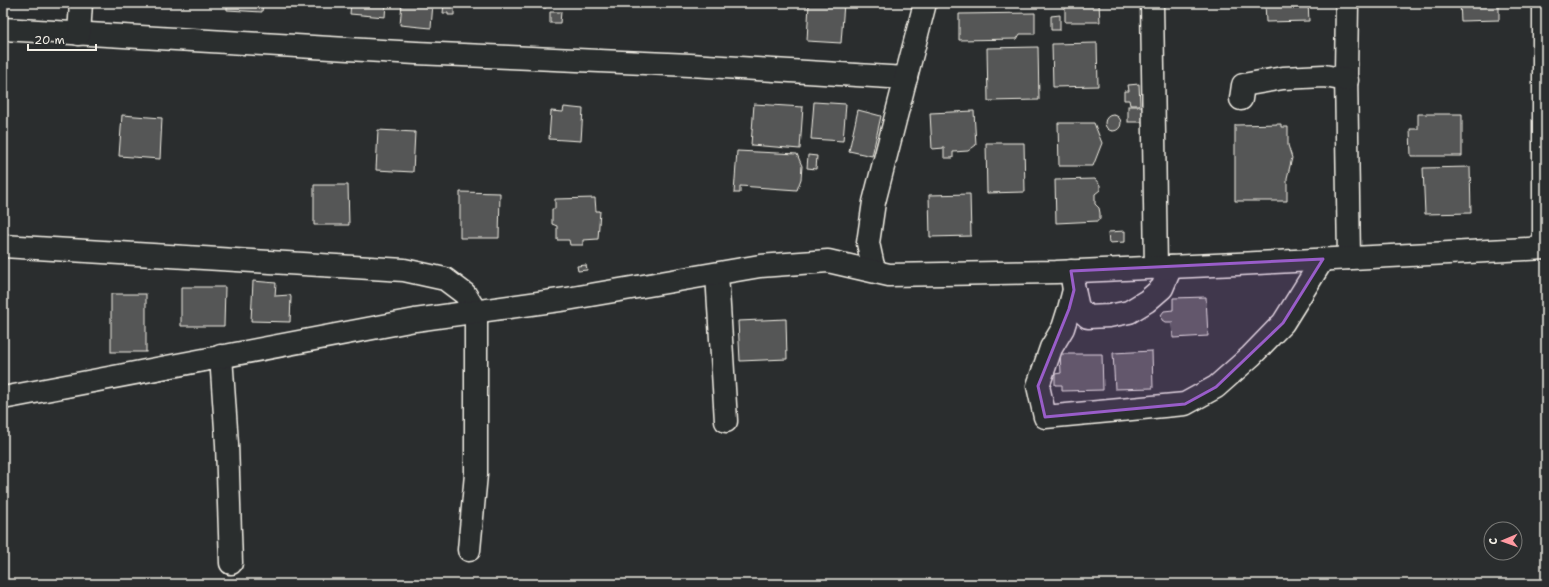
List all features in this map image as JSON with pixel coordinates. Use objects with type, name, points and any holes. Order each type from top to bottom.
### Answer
[{"type":"street","points":[[79,34],[81,3]]},
{"type":"street","points":[[878,272],[873,266],[868,243],[874,202],[925,3]]},
{"type":"street","points":[[1073,280],[1078,308],[1088,317],[1109,316],[1129,312],[1147,301],[1162,288],[1163,267],[1152,3]]},
{"type":"street","points":[[1347,3],[1349,258]]},
{"type":"street","points":[[828,261],[889,275],[1073,280],[1163,267],[1545,248],[1544,3]]},
{"type":"street","points":[[3,29],[416,53],[690,65],[906,78]]},
{"type":"street","points":[[1241,98],[1243,85],[1283,78],[1324,76],[1347,80]]},
{"type":"street","points":[[3,398],[415,320],[567,299],[760,266],[828,261],[853,253],[868,243]]},
{"type":"street","points":[[3,246],[404,270],[445,279],[465,294],[476,312],[476,474],[469,550]]},
{"type":"street","points":[[1073,280],[1063,328],[1051,348],[1038,386],[1045,416],[1186,404],[1216,387],[1234,372],[1283,323],[1323,260]]},
{"type":"street","points":[[717,274],[726,421]]},
{"type":"street","points":[[221,356],[227,444],[231,563]]},
{"type":"highlighted area","points":[[1323,259],[1283,323],[1216,387],[1185,404],[1045,417],[1038,386],[1069,309],[1074,290],[1071,271]]},
{"type":"building","points":[[3,3],[10,3],[10,6],[3,6]]},
{"type":"building","points":[[227,3],[263,3],[262,12],[227,10]]},
{"type":"building","points":[[351,3],[386,3],[385,17],[350,14]]},
{"type":"building","points":[[402,3],[433,3],[431,28],[400,25]]},
{"type":"building","points":[[517,3],[546,3],[546,8],[516,5]]},
{"type":"building","points":[[809,3],[844,3],[841,43],[807,41]]},
{"type":"building","points":[[1065,3],[1099,3],[1100,22],[1065,22]]},
{"type":"building","points":[[1265,3],[1308,3],[1309,21],[1266,22]]},
{"type":"building","points":[[1460,3],[1499,3],[1499,20],[1461,21]]},
{"type":"building","points":[[444,4],[454,4],[454,15],[443,13]]},
{"type":"building","points":[[550,12],[561,12],[560,23],[550,23]]},
{"type":"building","points":[[1035,13],[1035,34],[1020,34],[1017,39],[959,40],[959,14]]},
{"type":"building","points":[[1060,15],[1060,30],[1051,30],[1051,16]]},
{"type":"building","points":[[1097,43],[1098,86],[1053,87],[1052,44]]},
{"type":"building","points":[[1038,47],[1039,100],[988,101],[987,48]]},
{"type":"building","points":[[1139,84],[1140,105],[1130,105],[1129,100],[1124,100],[1124,91],[1129,91],[1128,85]]},
{"type":"building","points":[[814,102],[846,104],[843,141],[811,139]]},
{"type":"building","points":[[754,104],[803,107],[800,149],[751,145]]},
{"type":"building","points":[[1128,106],[1143,106],[1143,122],[1128,122]]},
{"type":"building","points":[[564,107],[583,109],[581,141],[549,139],[551,111],[563,112]]},
{"type":"building","points":[[858,110],[881,116],[872,156],[849,151]]},
{"type":"building","points":[[974,111],[976,145],[968,151],[953,152],[953,158],[944,158],[944,148],[932,149],[930,113]]},
{"type":"building","points":[[1418,114],[1462,114],[1462,156],[1411,156],[1410,129],[1418,129]]},
{"type":"building","points":[[122,115],[162,118],[160,159],[119,156]]},
{"type":"building","points":[[1113,115],[1119,117],[1121,123],[1119,129],[1113,131],[1107,129],[1105,123],[1107,117]]},
{"type":"building","points":[[1058,123],[1094,123],[1102,143],[1093,166],[1059,166]]},
{"type":"building","points":[[1281,124],[1281,127],[1288,127],[1288,145],[1292,158],[1287,178],[1287,201],[1235,201],[1235,125]]},
{"type":"building","points":[[378,130],[415,132],[413,172],[376,170]]},
{"type":"building","points":[[986,143],[1024,143],[1025,192],[987,193]]},
{"type":"building","points":[[737,151],[797,154],[802,166],[801,179],[797,190],[740,186],[740,193],[734,193]]},
{"type":"building","points":[[808,155],[817,156],[816,169],[807,168]]},
{"type":"building","points":[[1470,167],[1471,213],[1425,214],[1423,168]]},
{"type":"building","points":[[1095,179],[1100,185],[1100,190],[1095,194],[1095,204],[1099,208],[1100,213],[1100,218],[1098,221],[1056,223],[1055,180]]},
{"type":"building","points":[[314,185],[348,185],[349,225],[314,225]]},
{"type":"building","points":[[460,192],[500,193],[499,238],[460,238]]},
{"type":"building","points":[[970,194],[971,236],[930,237],[929,195]]},
{"type":"building","points":[[595,198],[596,211],[600,211],[598,239],[583,240],[583,245],[570,245],[569,240],[557,240],[557,226],[552,224],[552,209],[555,209],[555,199]]},
{"type":"building","points":[[1125,231],[1125,242],[1109,243],[1108,232]]},
{"type":"building","points":[[586,265],[587,270],[578,271],[577,266]]},
{"type":"building","points":[[253,281],[276,283],[275,296],[290,295],[290,322],[251,321]]},
{"type":"building","points":[[181,287],[225,287],[224,326],[181,326]]},
{"type":"building","points":[[111,294],[146,294],[146,352],[111,352]]},
{"type":"building","points":[[1206,297],[1208,336],[1173,338],[1172,322],[1165,322],[1162,320],[1161,315],[1164,311],[1173,310],[1173,298]]},
{"type":"building","points":[[786,319],[787,359],[740,361],[738,321]]},
{"type":"building","points":[[1152,351],[1153,388],[1115,389],[1113,353]]},
{"type":"building","points":[[1060,354],[1102,354],[1103,390],[1062,391],[1062,385],[1055,385],[1055,374],[1061,373]]}]
